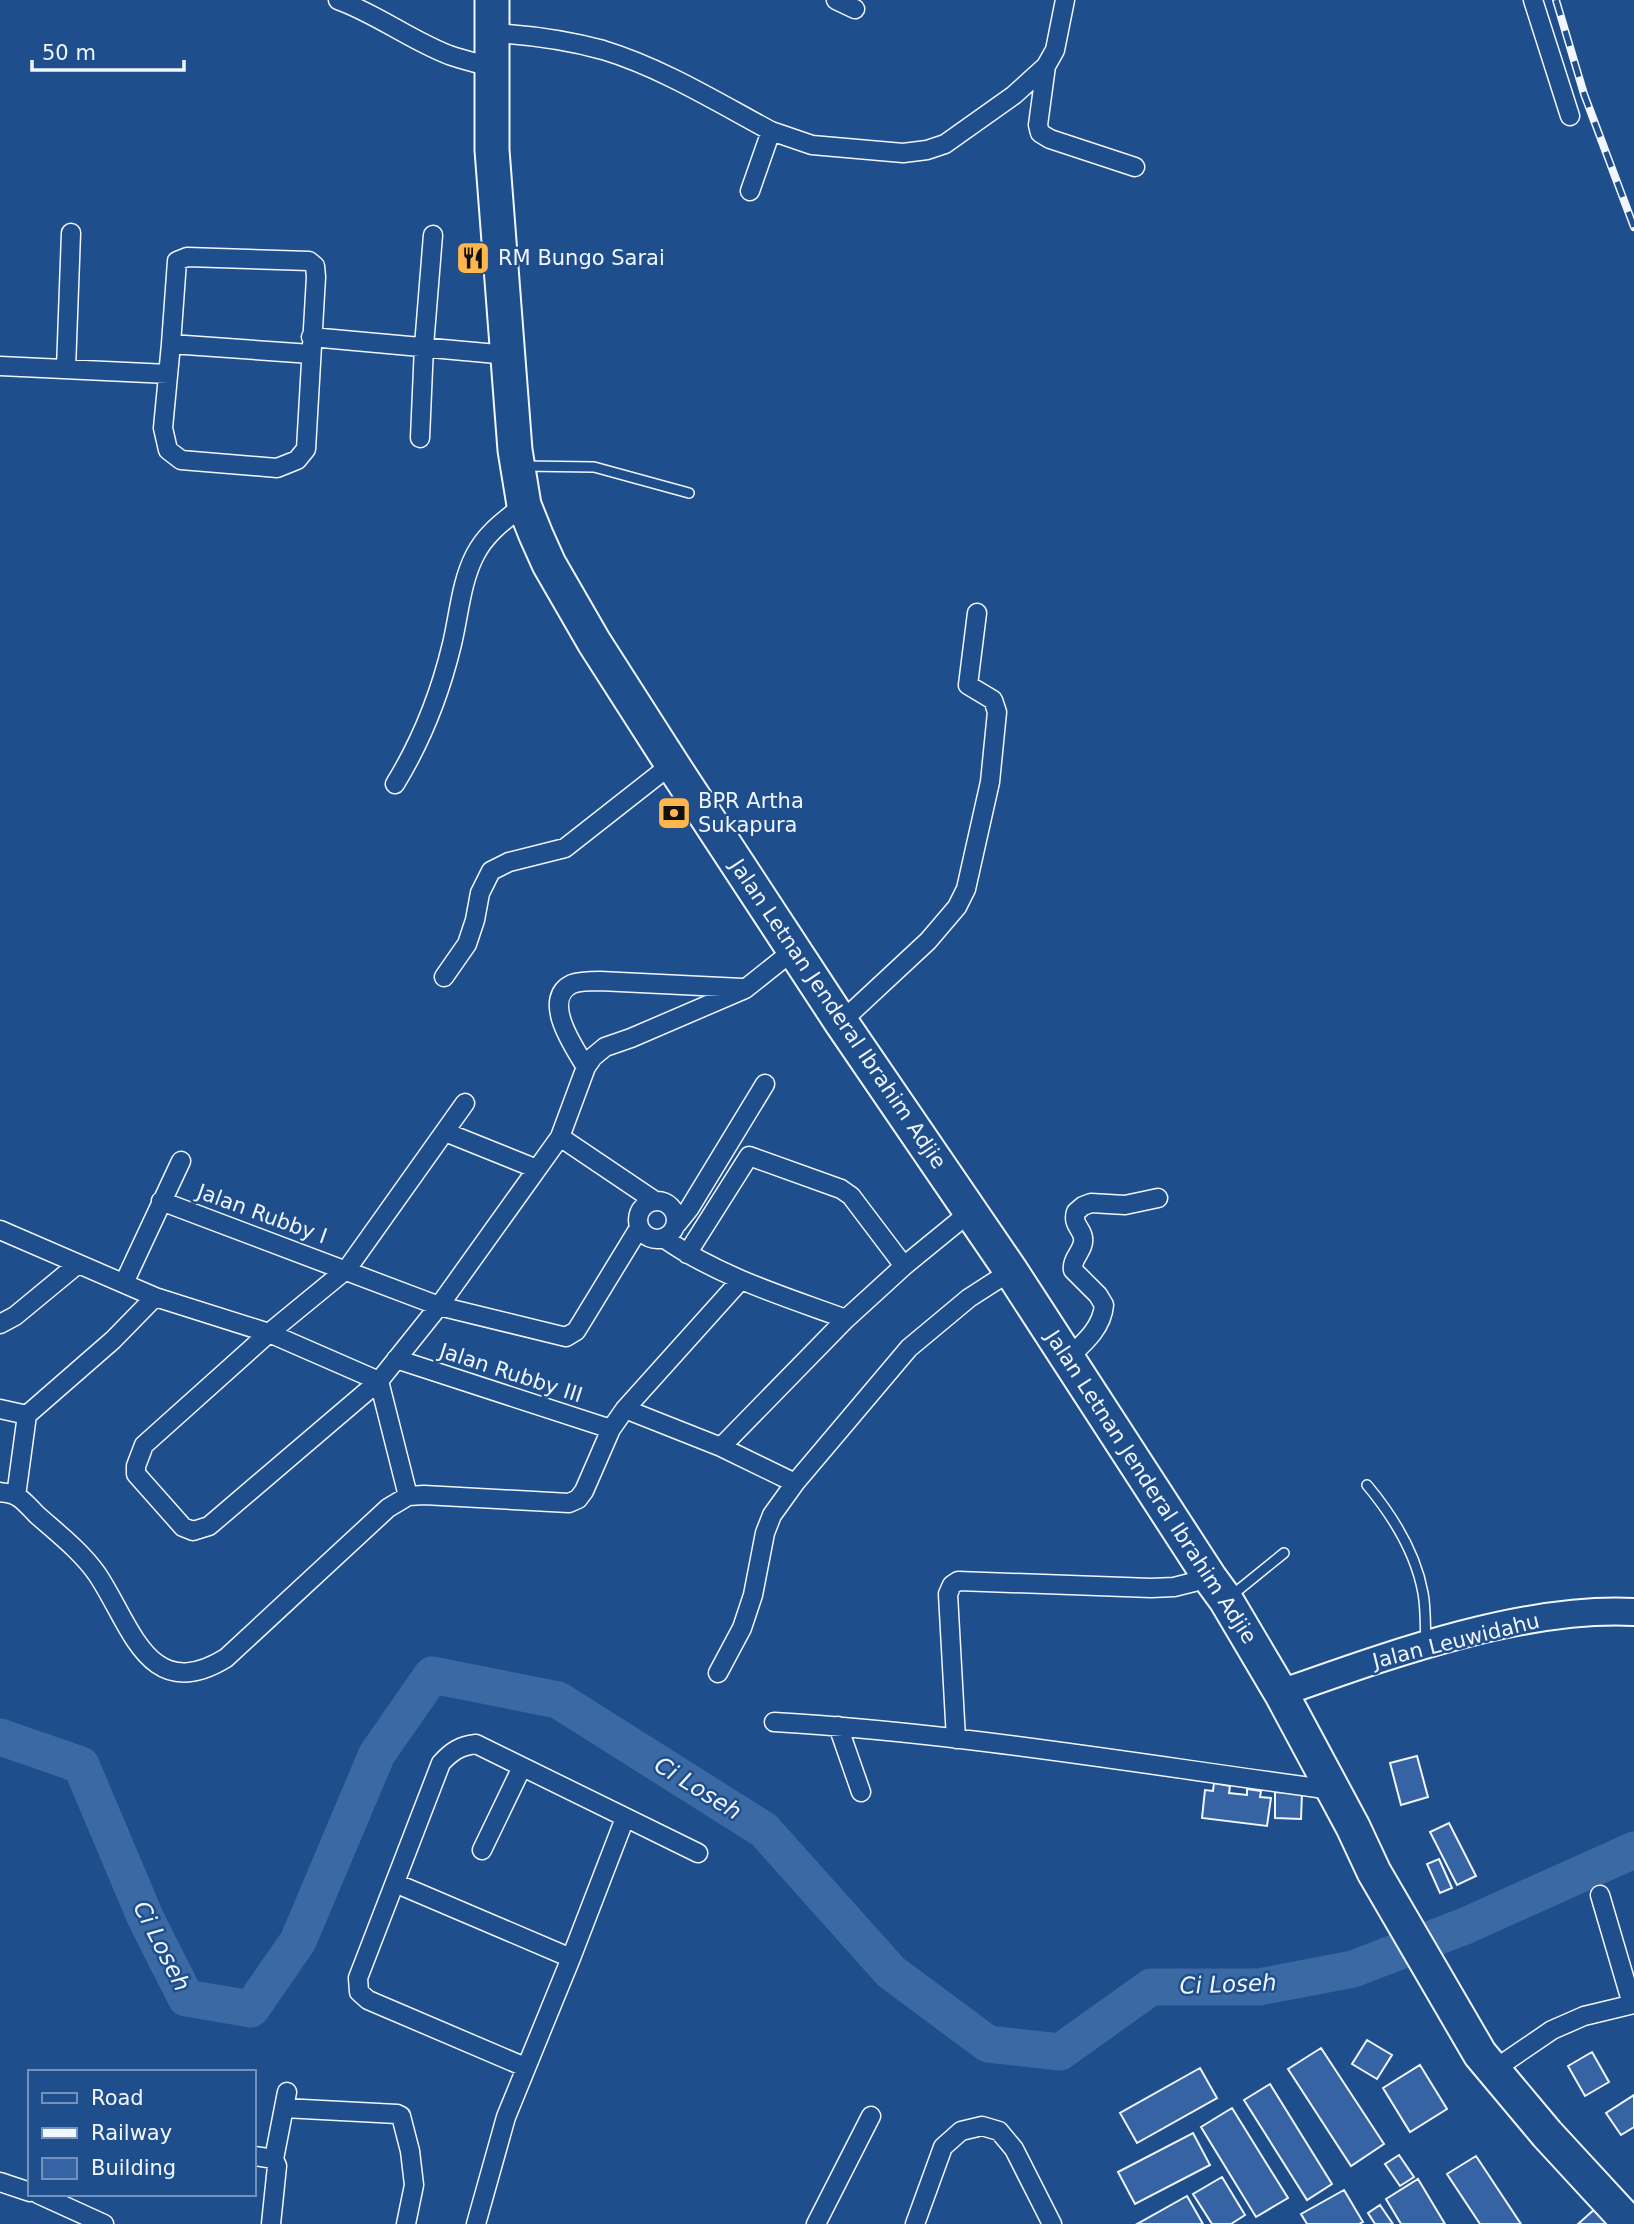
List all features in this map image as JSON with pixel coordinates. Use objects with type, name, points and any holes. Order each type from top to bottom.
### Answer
[{"type":"highway","name":"Jalan Letnan Jenderal Ibrahim Adjie","points":[[492,0],[492,150],[518,466],[524,505],[549,564],[594,642],[672,764],[841,1022],[1011,1271],[1218,1589],[1281,1693],[1353,1827],[1374,1872],[1486,2062],[1630,2224]]},
{"type":"street","points":[[338,0],[366,10],[408,35],[450,55],[491,67]]},
{"type":"street","points":[[836,0],[855,9]]},
{"type":"street","points":[[492,33],[537,35],[603,51],[660,72],[771,131],[812,145],[902,153],[927,150],[945,144],[1014,95],[1046,66],[1055,50],[1065,0]]},
{"type":"street","points":[[1534,3],[1570,116]]},
{"type":"street","points":[[1046,66],[1038,125],[1040,133],[1050,139],[1135,167]]},
{"type":"street","points":[[750,191],[771,131]]},
{"type":"street","points":[[66,369],[71,233]]},
{"type":"street","points":[[420,438],[433,235]]},
{"type":"street","points":[[179,258],[312,262],[316,277],[306,449],[297,460],[277,468],[181,460],[172,456],[164,440],[163,428],[171,344],[176,265],[179,258]]},
{"type":"street","points":[[171,344],[424,346],[508,355]]},
{"type":"street","points":[[0,366],[168,374]]},
{"type":"street","points":[[395,784],[425,729],[439,691],[465,583],[475,554],[485,538],[524,505]]},
{"type":"street","points":[[841,1022],[928,941],[957,907],[966,890],[990,782],[997,712],[993,700],[968,685],[977,613]]},
{"type":"street","points":[[444,977],[467,944],[480,893],[491,871],[509,862],[565,848],[672,764]]},
{"type":"street","points":[[465,1103],[347,1269],[269,1332],[144,1445],[139,1455],[136,1474],[183,1527],[193,1531],[202,1530],[217,1520],[379,1381],[439,1306],[561,1137],[586,1068],[593,1057],[605,1046],[631,1038],[745,989],[794,950]]},
{"type":"street","points":[[586,1068],[558,1010],[561,996],[568,986],[576,982],[745,989]]},
{"type":"street","points":[[664,1239],[690,1209],[765,1084]]},
{"type":"street","points":[[445,1132],[537,1169]]},
{"type":"street","points":[[561,1137],[655,1201]]},
{"type":"street","points":[[725,1148],[841,1189],[851,1196],[904,1266]]},
{"type":"street","points":[[687,1254],[749,1157]]},
{"type":"street","points":[[124,1283],[181,1161]]},
{"type":"street","points":[[1068,1358],[1100,1322],[1104,1305],[1098,1295],[1073,1270],[1073,1260],[1083,1243],[1083,1237],[1075,1223],[1076,1212],[1091,1203],[1125,1205],[1158,1198]]},
{"type":"street","name":"Jalan Rubby I","points":[[161,1201],[347,1269],[439,1306],[556,1336],[566,1336],[576,1331],[639,1228]]},
{"type":"street","points":[[677,1224],[672,1207],[664,1202],[648,1203],[639,1214],[639,1228],[650,1239],[664,1239],[740,1281],[846,1319]]},
{"type":"street","points":[[721,1447],[846,1319],[904,1266],[970,1212]]},
{"type":"street","points":[[0,1230],[155,1297],[269,1332],[379,1381]]},
{"type":"street","points":[[0,1324],[15,1316],[78,1264]]},
{"type":"street","points":[[718,1673],[742,1628],[753,1595],[765,1534],[772,1515],[795,1483],[909,1348],[969,1298],[1011,1271]]},
{"type":"street","points":[[155,1297],[113,1340],[27,1415],[8,1494],[67,1542],[95,1571],[143,1653],[161,1668],[193,1672],[209,1668],[226,1658],[388,1508],[408,1496],[440,1495],[569,1503],[578,1499],[611,1429],[625,1409],[740,1281]]},
{"type":"street","name":"Jalan Rubby III","points":[[396,1359],[611,1429]]},
{"type":"street","points":[[379,1381],[408,1496]]},
{"type":"street","points":[[0,1409],[27,1415]]},
{"type":"street","points":[[625,1409],[721,1447],[795,1483]]},
{"type":"street","points":[[956,1739],[948,1594],[952,1585],[958,1581],[1151,1588],[1184,1585],[1218,1589]]},
{"type":"street","name":"Jalan Leuwidahu","points":[[1281,1693],[1426,1645],[1511,1624],[1578,1612],[1634,1612]]},
{"type":"street","points":[[774,1722],[956,1739],[1332,1790]]},
{"type":"street","points":[[838,1726],[862,1792]]},
{"type":"street","points":[[525,2067],[368,2000],[359,1992],[359,1978],[441,1763],[461,1746],[476,1744],[698,1853]]},
{"type":"street","points":[[482,1850],[522,1767]]},
{"type":"street","points":[[476,2224],[506,2118],[625,1818]]},
{"type":"street","points":[[394,1884],[571,1958]]},
{"type":"street","points":[[1486,2062],[1584,2016],[1633,2004],[1600,1895]]},
{"type":"street","points":[[271,2224],[277,2166],[274,2159],[286,2100],[401,2116],[410,2151],[414,2185],[406,2224]]},
{"type":"street","points":[[816,2224],[871,2116]]},
{"type":"street","points":[[915,2224],[943,2147],[961,2131],[982,2126],[999,2131],[1014,2150],[1052,2224]]},
{"type":"street","points":[[256,2156],[274,2159]]},
{"type":"street","points":[[0,2182],[28,2191]]},
{"type":"street","points":[[42,2196],[104,2224]]},
{"type":"lane","points":[[518,466],[594,467],[689,493]]},
{"type":"lane","points":[[1367,1485],[1383,1504],[1407,1547],[1423,1592],[1426,1645]]},
{"type":"lane","points":[[1218,1589],[1277,1561],[1284,1553]]},
{"type":"building","points":[[1417,1756],[1428,1797],[1401,1805],[1390,1763]]},
{"type":"building","points":[[1214,1783],[1230,1786],[1229,1793],[1247,1795],[1247,1789],[1261,1791],[1260,1797],[1271,1798],[1267,1826],[1202,1818],[1205,1790],[1213,1791]]},
{"type":"building","points":[[1275,1792],[1302,1793],[1301,1819],[1275,1818]]},
{"type":"building","points":[[1449,1823],[1476,1876],[1457,1885],[1430,1832]]},
{"type":"building","points":[[1439,1859],[1452,1888],[1440,1893],[1427,1864]]},
{"type":"building","points":[[1367,2040],[1392,2055],[1377,2079],[1352,2064]]},
{"type":"building","points":[[1321,2048],[1384,2144],[1351,2166],[1288,2069]]},
{"type":"building","points":[[1592,2052],[1609,2082],[1585,2096],[1568,2066]]},
{"type":"building","points":[[1420,2065],[1447,2109],[1410,2132],[1383,2088]]},
{"type":"building","points":[[1200,2068],[1217,2098],[1137,2143],[1120,2113]]},
{"type":"building","points":[[1270,2084],[1332,2184],[1307,2200],[1244,2100]]},
{"type":"building","points":[[1634,2095],[1634,2127],[1621,2135],[1606,2113]]},
{"type":"building","points":[[1232,2108],[1288,2198],[1256,2217],[1201,2127]]},
{"type":"building","points":[[1193,2133],[1210,2165],[1135,2204],[1118,2172]]},
{"type":"building","points":[[1399,2155],[1414,2177],[1400,2186],[1385,2164]]},
{"type":"building","points":[[1476,2156],[1521,2224],[1480,2224],[1447,2174]]},
{"type":"building","points":[[1222,2177],[1245,2215],[1231,2224],[1212,2224],[1193,2194]]},
{"type":"building","points":[[1418,2179],[1445,2224],[1401,2224],[1386,2199]]},
{"type":"building","points":[[1344,2190],[1363,2222],[1307,2224],[1301,2214]]},
{"type":"building","points":[[1187,2196],[1203,2224],[1137,2224]]},
{"type":"building","points":[[1380,2205],[1393,2224],[1375,2224],[1368,2213]]},
{"type":"building","points":[[1596,2208],[1608,2224],[1578,2224]]},
{"type":"waterway","name":"Ci Loseh","points":[[0,1737],[81,1765],[146,1919],[186,1998],[251,2009],[298,1941],[377,1754],[432,1675],[558,1700],[764,1830],[891,1972],[988,2044],[1060,2052],[1151,1987],[1259,1987],[1353,1969],[1465,1926],[1634,1850]]},
{"type":"railway","points":[[1556,0],[1584,94],[1634,227]]},
{"type":"place","name":"RM Bungo Sarai","points":[[473,258]]},
{"type":"place","name":"BPR Artha Sukapura","points":[[674,813]]}]
